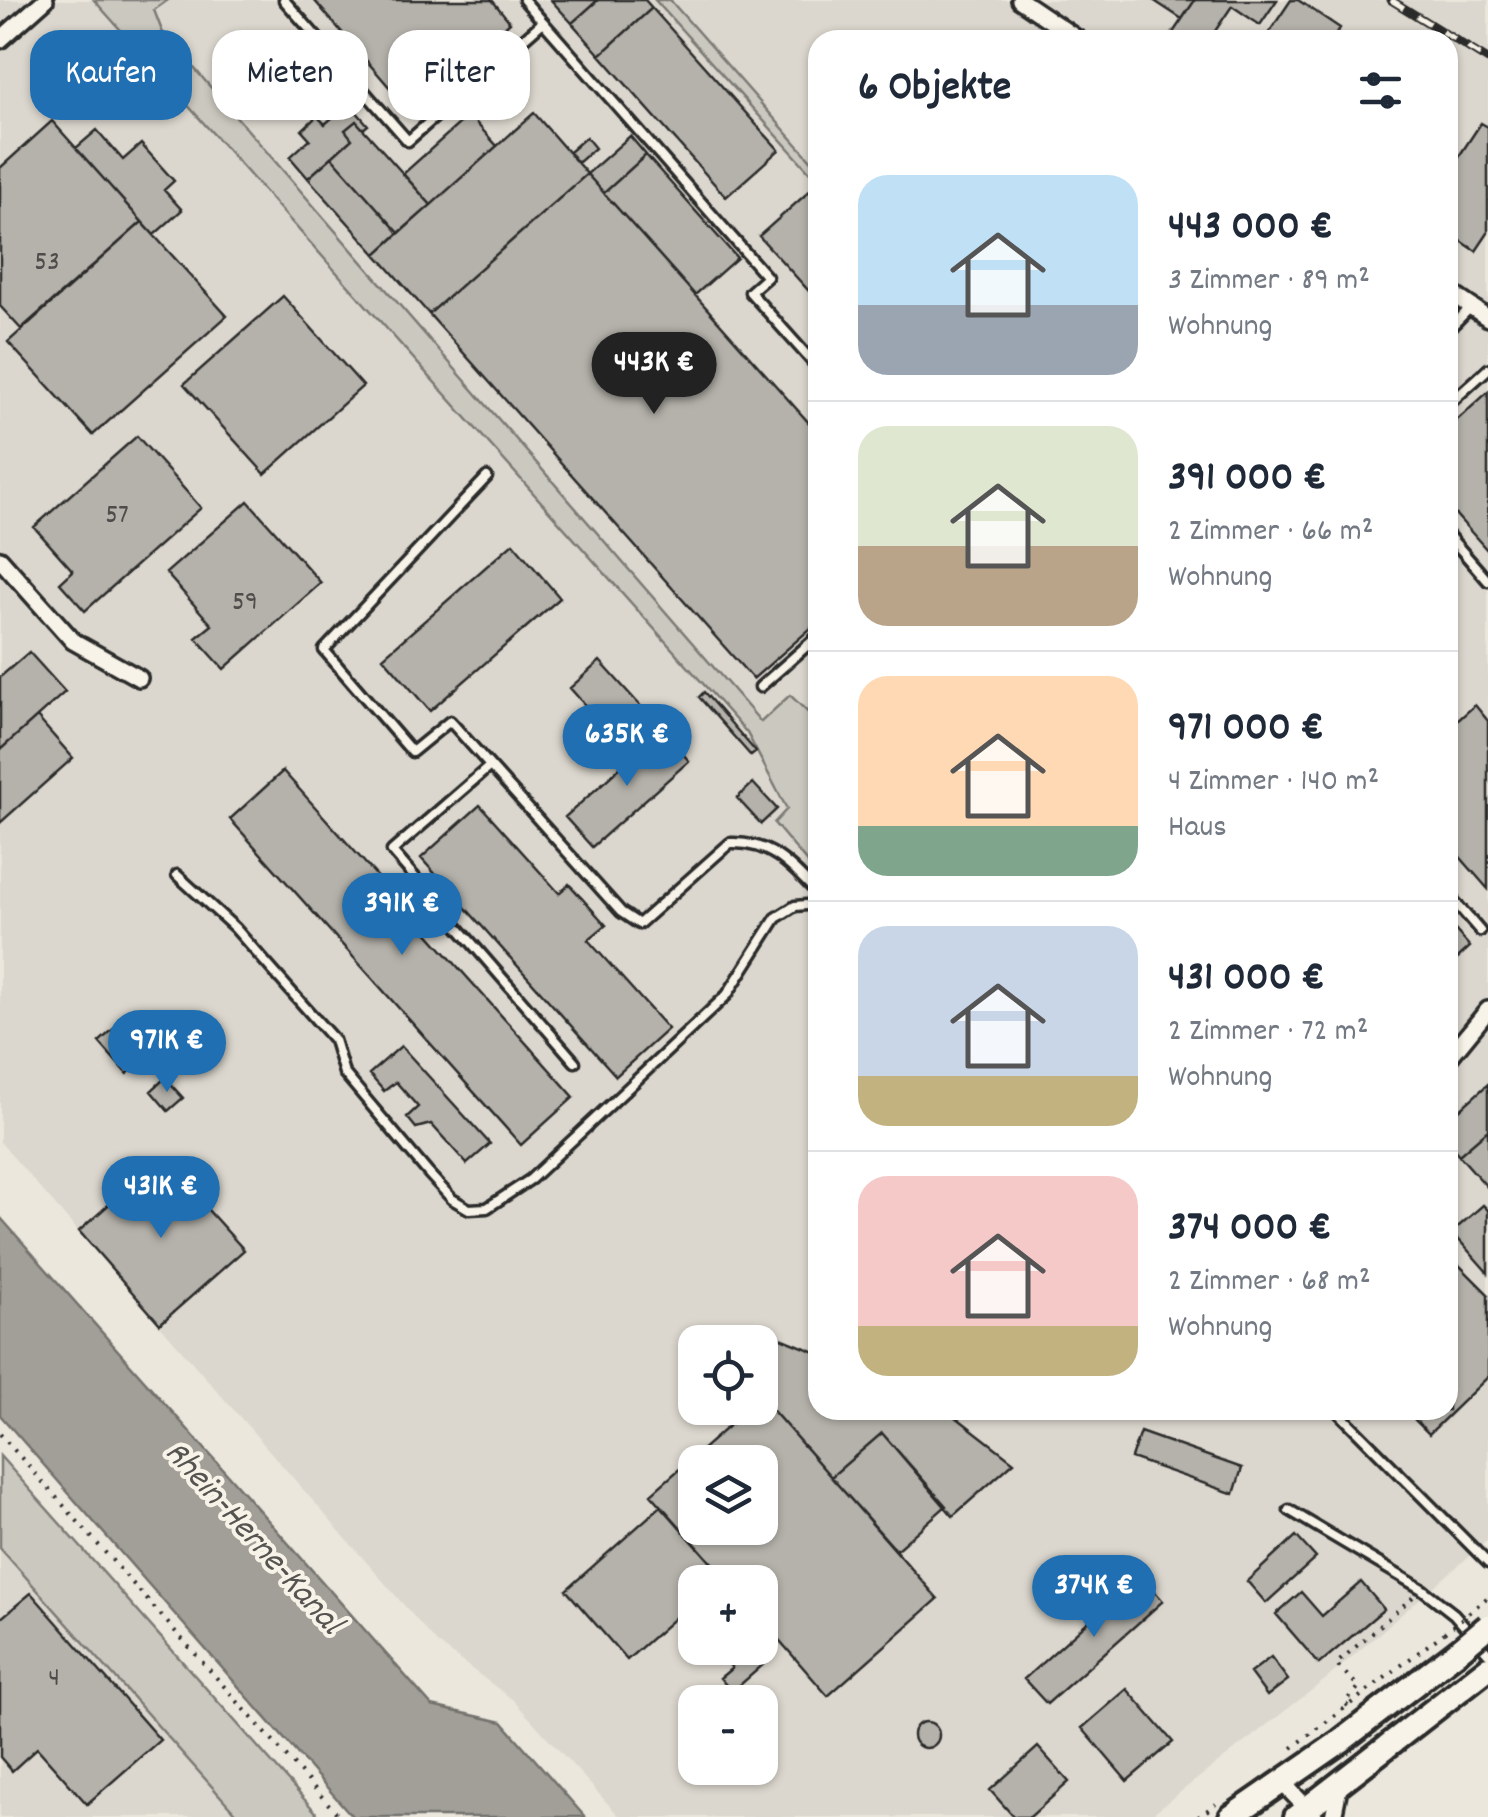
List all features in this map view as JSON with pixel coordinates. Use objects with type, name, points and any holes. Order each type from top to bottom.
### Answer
[{"type":"main road","points":[[1229,1806],[1280,1781],[1342,1741],[1451,1642],[1488,1626]]},
{"type":"main road","points":[[1303,1815],[1483,1672]]},
{"type":"street","points":[[0,40],[19,14],[45,0]]},
{"type":"street","points":[[1020,0],[1064,30]]},
{"type":"street","points":[[1458,298],[1488,318]]},
{"type":"street","points":[[0,558],[73,642],[138,678]]},
{"type":"street","points":[[1458,1047],[1488,1010]]},
{"type":"street","points":[[1280,1781],[1303,1815]]},
{"type":"street","points":[[1333,1817],[1340,1782]]},
{"type":"lane","points":[[284,0],[408,141],[543,22]]},
{"type":"lane","points":[[524,0],[767,277],[750,292],[808,357]]},
{"type":"lane","points":[[1458,320],[1472,307]]},
{"type":"lane","points":[[1458,396],[1488,369]]},
{"type":"lane","points":[[487,478],[324,650],[412,752],[450,721],[621,912],[639,924],[730,843],[758,844],[773,852],[808,885]]},
{"type":"lane","points":[[1458,546],[1488,580]]},
{"type":"lane","points":[[760,687],[808,645]]},
{"type":"lane","points":[[490,766],[392,851],[576,1062]]},
{"type":"lane","points":[[177,876],[234,928],[334,1040],[344,1073],[452,1199],[469,1209],[487,1208],[532,1179],[727,996],[776,918],[795,906],[808,905]]},
{"type":"lane","points":[[1458,906],[1480,931]]},
{"type":"lane","points":[[1346,1420],[1488,1563]]},
{"type":"lane","points":[[1289,1510],[1422,1589],[1454,1614],[1488,1653]]},
{"type":"path","points":[[0,1434],[340,1817]]},
{"type":"path","points":[[1348,1706],[1346,1703],[1359,1687],[1336,1664],[1422,1589]]},
{"type":"path","points":[[1286,1753],[1348,1706],[1451,1642],[1488,1598]]},
{"type":"path","points":[[1198,1817],[1229,1806]]},
{"type":"shaded area","points":[[0,0],[1488,0],[1488,1540],[1325,1680],[1148,1817],[620,1817],[513,1700],[437,1643],[0,1142]]},
{"type":"shaded area","points":[[94,0],[168,0],[154,10],[162,30],[121,30]]},
{"type":"shaded area","points":[[655,0],[670,0],[808,157],[808,170]]},
{"type":"shaded area","points":[[192,66],[212,89],[212,120],[239,120],[761,722],[790,695],[808,712],[808,863],[774,823],[787,809],[747,733],[192,110]]},
{"type":"shaded area","points":[[0,1456],[320,1817],[239,1817],[0,1548]]},
{"type":"shaded area","points":[[0,1548],[239,1817],[0,1817]]},
{"type":"water","name":"Rhein-Herne-Kanal","points":[[0,1217],[432,1706],[502,1722],[585,1817],[353,1817],[0,1415]]},
{"type":"building","points":[[314,0],[492,0],[510,22],[501,30],[388,30],[388,86],[368,62],[368,30],[340,30]]},
{"type":"building","points":[[551,0],[598,0],[572,23]]},
{"type":"building","points":[[598,0],[645,0],[652,8],[600,55],[572,23]]},
{"type":"building","points":[[1153,0],[1195,0],[1182,19]]},
{"type":"building","points":[[1195,0],[1277,0],[1260,25],[1232,6],[1216,30],[1175,30]]},
{"type":"building","points":[[1291,0],[1298,0],[1340,28],[1339,30],[1271,30]]},
{"type":"building","points":[[652,8],[779,150],[726,197],[600,55]]},
{"type":"building","points":[[534,113],[587,174],[429,314],[376,254]]},
{"type":"building","points":[[313,120],[325,124],[330,120],[364,120],[368,125],[363,129],[356,121],[345,130],[352,139],[308,178],[290,157],[310,139],[302,130]]},
{"type":"building","points":[[463,120],[474,120],[497,146],[431,205],[403,174]]},
{"type":"building","points":[[52,121],[142,222],[21,329],[0,306],[0,168]]},
{"type":"building","points":[[356,121],[431,205],[399,233],[332,157],[352,139],[345,130]]},
{"type":"building","points":[[1481,123],[1488,127],[1488,233],[1476,251],[1458,239],[1458,158]]},
{"type":"building","points":[[97,130],[123,160],[141,144],[174,181],[164,190],[182,210],[154,235],[76,148]]},
{"type":"building","points":[[630,136],[646,155],[604,193],[587,174]]},
{"type":"building","points":[[586,137],[595,148],[578,163],[569,152]]},
{"type":"building","points":[[646,155],[737,258],[695,295],[604,193]]},
{"type":"building","points":[[332,157],[399,233],[376,254],[308,178]]},
{"type":"building","points":[[587,174],[808,422],[808,631],[753,679],[429,314]]},
{"type":"building","points":[[808,192],[808,290],[759,236]]},
{"type":"building","points":[[142,222],[227,316],[93,435],[8,342]]},
{"type":"building","points":[[283,296],[363,386],[265,474],[184,384]]},
{"type":"building","points":[[1488,392],[1488,551],[1458,517],[1458,419]]},
{"type":"building","points":[[137,436],[201,508],[85,611],[60,583],[73,571],[34,527]]},
{"type":"building","points":[[248,501],[321,583],[224,669],[196,638],[212,625],[166,573]]},
{"type":"building","points":[[513,543],[560,598],[430,711],[383,657]]},
{"type":"building","points":[[29,652],[65,692],[0,750],[0,677]]},
{"type":"building","points":[[600,661],[662,730],[631,757],[570,688]]},
{"type":"building","points":[[704,692],[756,752],[751,756],[699,697]]},
{"type":"building","points":[[1475,705],[1488,721],[1488,889],[1458,854],[1458,720]]},
{"type":"building","points":[[37,717],[73,758],[0,823],[0,750]]},
{"type":"building","points":[[662,730],[689,761],[592,847],[565,817]]},
{"type":"building","points":[[283,771],[574,1097],[521,1145],[230,819]]},
{"type":"building","points":[[753,783],[777,809],[761,824],[737,798]]},
{"type":"building","points":[[480,805],[559,893],[569,884],[606,925],[588,940],[668,1029],[616,1076],[421,858]]},
{"type":"building","points":[[1458,933],[1470,947],[1458,958]]},
{"type":"building","points":[[130,1014],[151,1038],[147,1042],[154,1051],[127,1074],[99,1042]]},
{"type":"building","points":[[401,1046],[490,1144],[467,1164],[431,1124],[416,1128],[407,1117],[418,1107],[396,1082],[384,1091],[369,1074]]},
{"type":"building","points":[[165,1078],[183,1098],[168,1111],[151,1091]]},
{"type":"building","points":[[1488,1084],[1488,1130],[1459,1155],[1458,1154],[1458,1111]]},
{"type":"building","points":[[1488,1130],[1488,1188],[1459,1155]]},
{"type":"building","points":[[161,1158],[244,1250],[160,1324],[79,1231]]},
{"type":"building","points":[[1483,1205],[1488,1210],[1488,1273],[1458,1239],[1458,1227]]},
{"type":"building","points":[[1458,1264],[1488,1294],[1488,1377],[1458,1406]]},
{"type":"building","points":[[778,1337],[808,1349],[808,1420],[960,1420],[1014,1462],[953,1516],[882,1433],[831,1477],[778,1417]]},
{"type":"building","points":[[778,1416],[938,1599],[828,1696],[778,1639],[778,1565],[714,1565],[696,1545],[778,1545],[778,1445],[707,1445],[730,1425],[778,1425]]},
{"type":"building","points":[[1415,1420],[1443,1420],[1429,1434]]},
{"type":"building","points":[[1140,1432],[1242,1468],[1234,1494],[1131,1458]]},
{"type":"building","points":[[882,1433],[946,1506],[896,1550],[831,1477]]},
{"type":"building","points":[[678,1470],[678,1524],[651,1494]]},
{"type":"building","points":[[661,1506],[678,1525],[678,1545],[696,1545],[713,1565],[678,1565],[678,1615],[627,1660],[566,1590]]},
{"type":"building","points":[[1296,1536],[1316,1558],[1266,1603],[1247,1581]]},
{"type":"building","points":[[1140,1575],[1163,1601],[1047,1704],[1024,1679]]},
{"type":"building","points":[[1361,1582],[1384,1609],[1319,1664],[1276,1614],[1301,1592],[1322,1616]]},
{"type":"building","points":[[31,1593],[160,1740],[87,1804],[37,1748],[12,1771],[0,1757],[0,1619]]},
{"type":"building","points":[[1271,1657],[1288,1680],[1267,1696],[1250,1673]]},
{"type":"building","points":[[730,1665],[763,1665],[740,1685],[726,1685],[720,1678],[732,1668]]},
{"type":"building","points":[[1127,1689],[1173,1742],[1127,1781],[1082,1728]]},
{"type":"building","points":[[926,1722],[935,1726],[939,1735],[935,1744],[926,1748],[917,1744],[913,1735],[917,1726]]},
{"type":"building","points":[[1038,1747],[1069,1782],[1030,1817],[1014,1817],[990,1790]]},
{"type":"railway","points":[[1391,0],[1440,30]]},
{"type":"railway","points":[[1458,41],[1488,60]]}]
